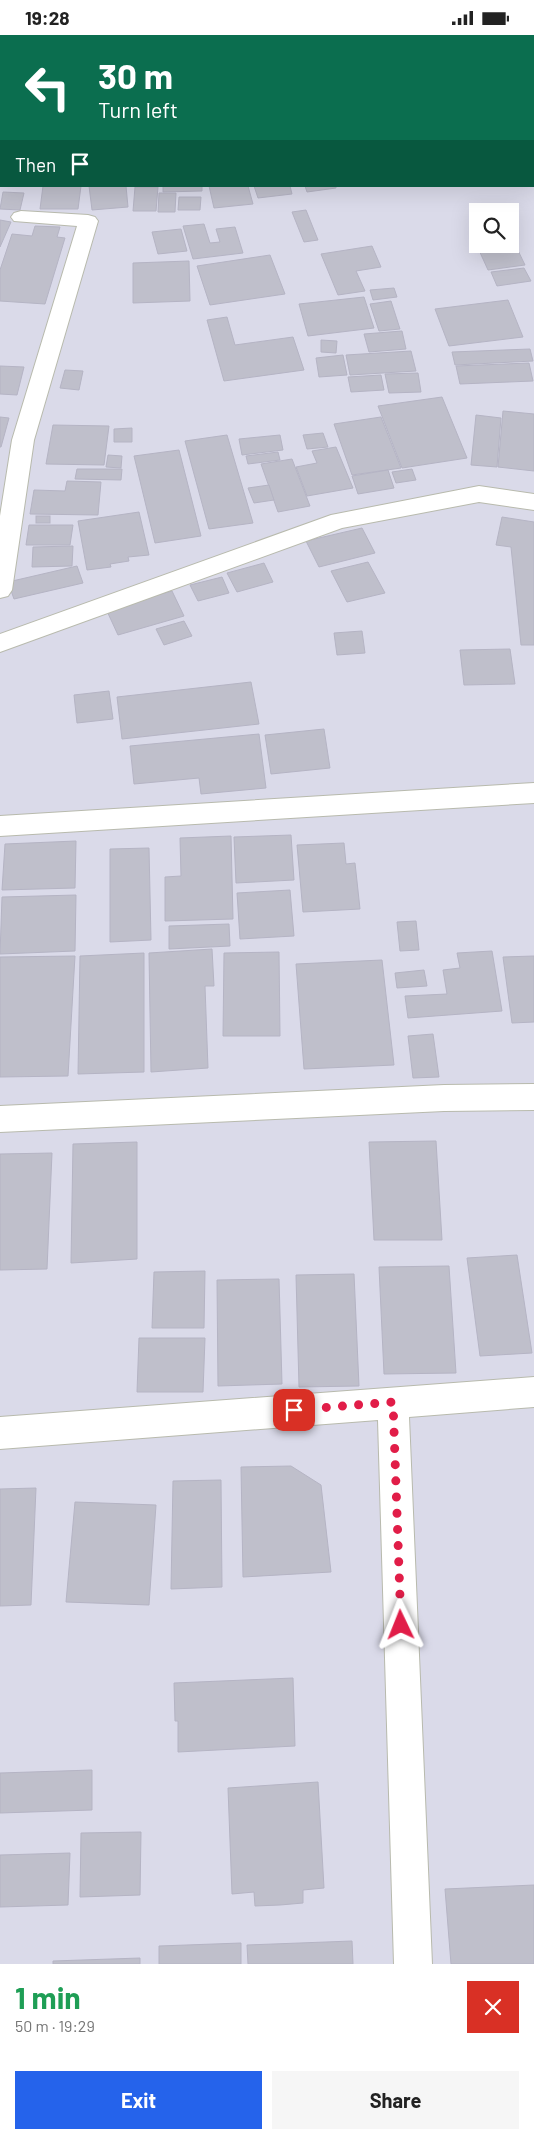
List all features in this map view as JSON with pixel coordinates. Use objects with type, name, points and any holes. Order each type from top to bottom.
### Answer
[{"type":"street","points":[[0,590],[23,441],[88,221],[21,217]]},
{"type":"street","points":[[0,643],[339,521],[479,494],[534,502]]},
{"type":"street","points":[[0,826],[534,793]]},
{"type":"street","points":[[0,1119],[444,1098],[534,1097]]},
{"type":"street","points":[[0,1433],[534,1392]]},
{"type":"street","points":[[393,1402],[413,1964]]},
{"type":"building","points":[[43,187],[81,187],[78,209],[40,209]]},
{"type":"building","points":[[89,187],[126,187],[128,207],[92,210]]},
{"type":"building","points":[[135,187],[158,187],[156,211],[133,211]]},
{"type":"building","points":[[163,187],[202,187],[202,191],[163,192]]},
{"type":"building","points":[[209,187],[248,187],[253,204],[214,208]]},
{"type":"building","points":[[254,187],[290,187],[292,194],[258,198]]},
{"type":"building","points":[[305,187],[336,187],[336,188],[307,192]]},
{"type":"building","points":[[3,192],[24,193],[20,210],[0,209]]},
{"type":"building","points":[[159,193],[176,193],[175,212],[158,212]]},
{"type":"building","points":[[179,197],[201,197],[200,210],[178,210]]},
{"type":"building","points":[[306,210],[318,240],[304,242],[292,212]]},
{"type":"building","points":[[0,220],[11,222],[0,247]]},
{"type":"building","points":[[204,224],[210,243],[220,242],[216,229],[235,227],[243,253],[193,259],[183,226]]},
{"type":"building","points":[[35,226],[60,227],[57,237],[65,238],[45,304],[0,301],[0,270],[12,234],[32,236]]},
{"type":"building","points":[[181,229],[187,251],[158,254],[152,232]]},
{"type":"building","points":[[372,246],[381,267],[356,271],[365,291],[338,295],[321,254]]},
{"type":"building","points":[[480,253],[519,253],[525,265],[488,270]]},
{"type":"building","points":[[270,255],[285,294],[210,305],[197,266]]},
{"type":"building","points":[[189,261],[190,301],[133,303],[133,263]]},
{"type":"building","points":[[524,268],[531,281],[497,286],[491,272]]},
{"type":"building","points":[[394,288],[397,297],[373,300],[370,290]]},
{"type":"building","points":[[364,297],[374,328],[308,336],[299,304]]},
{"type":"building","points":[[508,300],[523,337],[449,346],[435,309]]},
{"type":"building","points":[[391,301],[400,329],[379,331],[370,304]]},
{"type":"building","points":[[227,317],[235,345],[293,337],[304,370],[224,381],[207,320]]},
{"type":"building","points":[[402,331],[406,349],[369,352],[364,334]]},
{"type":"building","points":[[321,340],[337,341],[336,353],[321,352]]},
{"type":"building","points":[[530,349],[533,361],[455,365],[452,352]]},
{"type":"building","points":[[411,351],[416,371],[350,375],[346,355]]},
{"type":"building","points":[[343,355],[347,375],[319,377],[316,358]]},
{"type":"building","points":[[529,363],[533,381],[460,384],[456,366]]},
{"type":"building","points":[[0,366],[24,367],[17,395],[0,394]]},
{"type":"building","points":[[65,370],[83,371],[79,390],[60,388]]},
{"type":"building","points":[[418,373],[421,392],[389,393],[385,374]]},
{"type":"building","points":[[381,375],[384,390],[351,392],[348,377]]},
{"type":"building","points":[[442,397],[467,458],[402,468],[378,406]]},
{"type":"building","points":[[503,411],[534,414],[534,471],[498,467]]},
{"type":"building","points":[[476,415],[501,418],[497,467],[471,465]]},
{"type":"building","points":[[0,417],[9,418],[1,447],[0,447]]},
{"type":"building","points":[[381,417],[401,468],[352,475],[334,424]]},
{"type":"building","points":[[53,425],[109,426],[104,465],[46,464]]},
{"type":"building","points":[[132,428],[132,442],[114,442],[114,429]]},
{"type":"building","points":[[323,433],[328,447],[307,449],[303,435]]},
{"type":"building","points":[[227,435],[253,523],[209,529],[185,441]]},
{"type":"building","points":[[280,435],[283,450],[242,455],[239,439]]},
{"type":"building","points":[[336,447],[353,488],[307,496],[296,467],[317,463],[312,451]]},
{"type":"building","points":[[179,450],[201,536],[155,543],[134,456]]},
{"type":"building","points":[[278,452],[280,460],[248,464],[246,456]]},
{"type":"building","points":[[108,455],[122,456],[121,468],[106,467]]},
{"type":"building","points":[[292,459],[310,506],[278,512],[261,464]]},
{"type":"building","points":[[77,469],[122,469],[121,480],[75,479]]},
{"type":"building","points":[[412,469],[416,480],[396,483],[392,472]]},
{"type":"building","points":[[388,470],[394,488],[358,494],[352,476]]},
{"type":"building","points":[[67,481],[101,482],[98,515],[30,514],[34,490],[65,491]]},
{"type":"building","points":[[269,485],[274,500],[254,503],[248,488]]},
{"type":"building","points":[[139,512],[149,555],[128,557],[129,561],[110,564],[111,567],[87,570],[78,521]]},
{"type":"building","points":[[36,516],[50,516],[50,523],[36,523]]},
{"type":"building","points":[[502,517],[534,522],[534,645],[521,645],[511,547],[496,545]]},
{"type":"building","points":[[29,525],[73,525],[70,545],[26,545]]},
{"type":"building","points":[[362,528],[375,553],[319,567],[306,541]]},
{"type":"building","points":[[73,546],[72,566],[32,567],[33,547]]},
{"type":"building","points":[[368,562],[385,593],[347,602],[331,571]]},
{"type":"building","points":[[264,563],[273,582],[237,592],[227,573]]},
{"type":"building","points":[[77,566],[83,583],[14,599],[8,582]]},
{"type":"building","points":[[222,577],[229,593],[198,601],[190,585]]},
{"type":"building","points":[[172,591],[184,616],[118,635],[106,609]]},
{"type":"building","points":[[184,621],[192,636],[164,645],[156,629]]},
{"type":"building","points":[[362,631],[365,653],[337,655],[334,633]]},
{"type":"building","points":[[510,649],[515,684],[464,685],[460,650]]},
{"type":"building","points":[[251,682],[259,724],[122,739],[117,697]]},
{"type":"building","points":[[109,691],[113,719],[77,723],[74,695]]},
{"type":"building","points":[[324,729],[330,768],[271,774],[265,735]]},
{"type":"building","points":[[259,734],[266,788],[201,794],[199,778],[134,784],[130,746]]},
{"type":"building","points":[[291,835],[294,880],[236,883],[234,837]]},
{"type":"building","points":[[231,836],[233,919],[165,921],[165,877],[181,876],[180,838]]},
{"type":"building","points":[[76,841],[75,888],[2,890],[5,844]]},
{"type":"building","points":[[344,843],[346,864],[355,863],[360,909],[303,912],[297,845]]},
{"type":"building","points":[[149,848],[151,940],[110,942],[110,849]]},
{"type":"building","points":[[290,890],[294,936],[240,939],[237,893]]},
{"type":"building","points":[[76,895],[75,951],[0,954],[2,897]]},
{"type":"building","points":[[416,921],[419,950],[400,951],[397,922]]},
{"type":"building","points":[[229,924],[230,946],[169,949],[169,926]]},
{"type":"building","points":[[212,949],[214,986],[205,986],[208,1068],[151,1072],[149,953]]},
{"type":"building","points":[[492,951],[502,1011],[408,1018],[405,996],[447,994],[443,970],[460,968],[457,953]]},
{"type":"building","points":[[279,952],[280,1036],[223,1036],[224,953]]},
{"type":"building","points":[[144,953],[144,1072],[78,1074],[80,956]]},
{"type":"building","points":[[75,956],[68,1076],[0,1077],[0,957]]},
{"type":"building","points":[[534,956],[534,1022],[512,1023],[503,957]]},
{"type":"building","points":[[382,960],[394,1065],[304,1069],[296,964]]},
{"type":"building","points":[[424,970],[427,986],[397,988],[395,973]]},
{"type":"building","points":[[433,1034],[439,1077],[413,1078],[408,1036]]},
{"type":"building","points":[[436,1141],[442,1240],[374,1240],[369,1142]]},
{"type":"building","points":[[137,1142],[137,1259],[71,1263],[73,1144]]},
{"type":"building","points":[[52,1153],[47,1269],[0,1270],[0,1154]]},
{"type":"building","points":[[517,1255],[532,1353],[480,1356],[467,1258]]},
{"type":"building","points":[[449,1266],[456,1373],[384,1374],[379,1267]]},
{"type":"building","points":[[205,1271],[204,1328],[152,1328],[154,1272]]},
{"type":"building","points":[[354,1274],[359,1386],[299,1387],[296,1275]]},
{"type":"building","points":[[279,1279],[282,1384],[218,1386],[217,1280]]},
{"type":"building","points":[[139,1338],[205,1338],[203,1392],[137,1392]]},
{"type":"building","points":[[291,1466],[321,1485],[331,1572],[243,1577],[241,1467]]},
{"type":"building","points":[[221,1480],[222,1587],[171,1589],[173,1481]]},
{"type":"building","points":[[36,1488],[31,1605],[0,1606],[0,1489]]},
{"type":"building","points":[[75,1502],[156,1505],[149,1605],[66,1602]]},
{"type":"building","points":[[293,1678],[295,1746],[178,1752],[178,1721],[175,1721],[174,1683]]},
{"type":"building","points":[[92,1770],[92,1810],[0,1813],[0,1773]]},
{"type":"building","points":[[318,1782],[324,1888],[303,1890],[303,1903],[280,1905],[255,1906],[254,1892],[232,1894],[228,1788]]},
{"type":"building","points":[[141,1832],[140,1895],[80,1897],[81,1833]]},
{"type":"building","points":[[70,1853],[68,1905],[0,1907],[0,1855]]},
{"type":"building","points":[[534,1885],[534,1964],[451,1964],[445,1889]]},
{"type":"building","points":[[352,1941],[353,1964],[248,1964],[247,1945]]},
{"type":"building","points":[[241,1943],[241,1964],[159,1964],[159,1946]]},
{"type":"building","points":[[140,1958],[140,1964],[53,1964],[53,1961]]},
{"type":"route","points":[[294,1410],[393,1402],[401,1625]]}]
